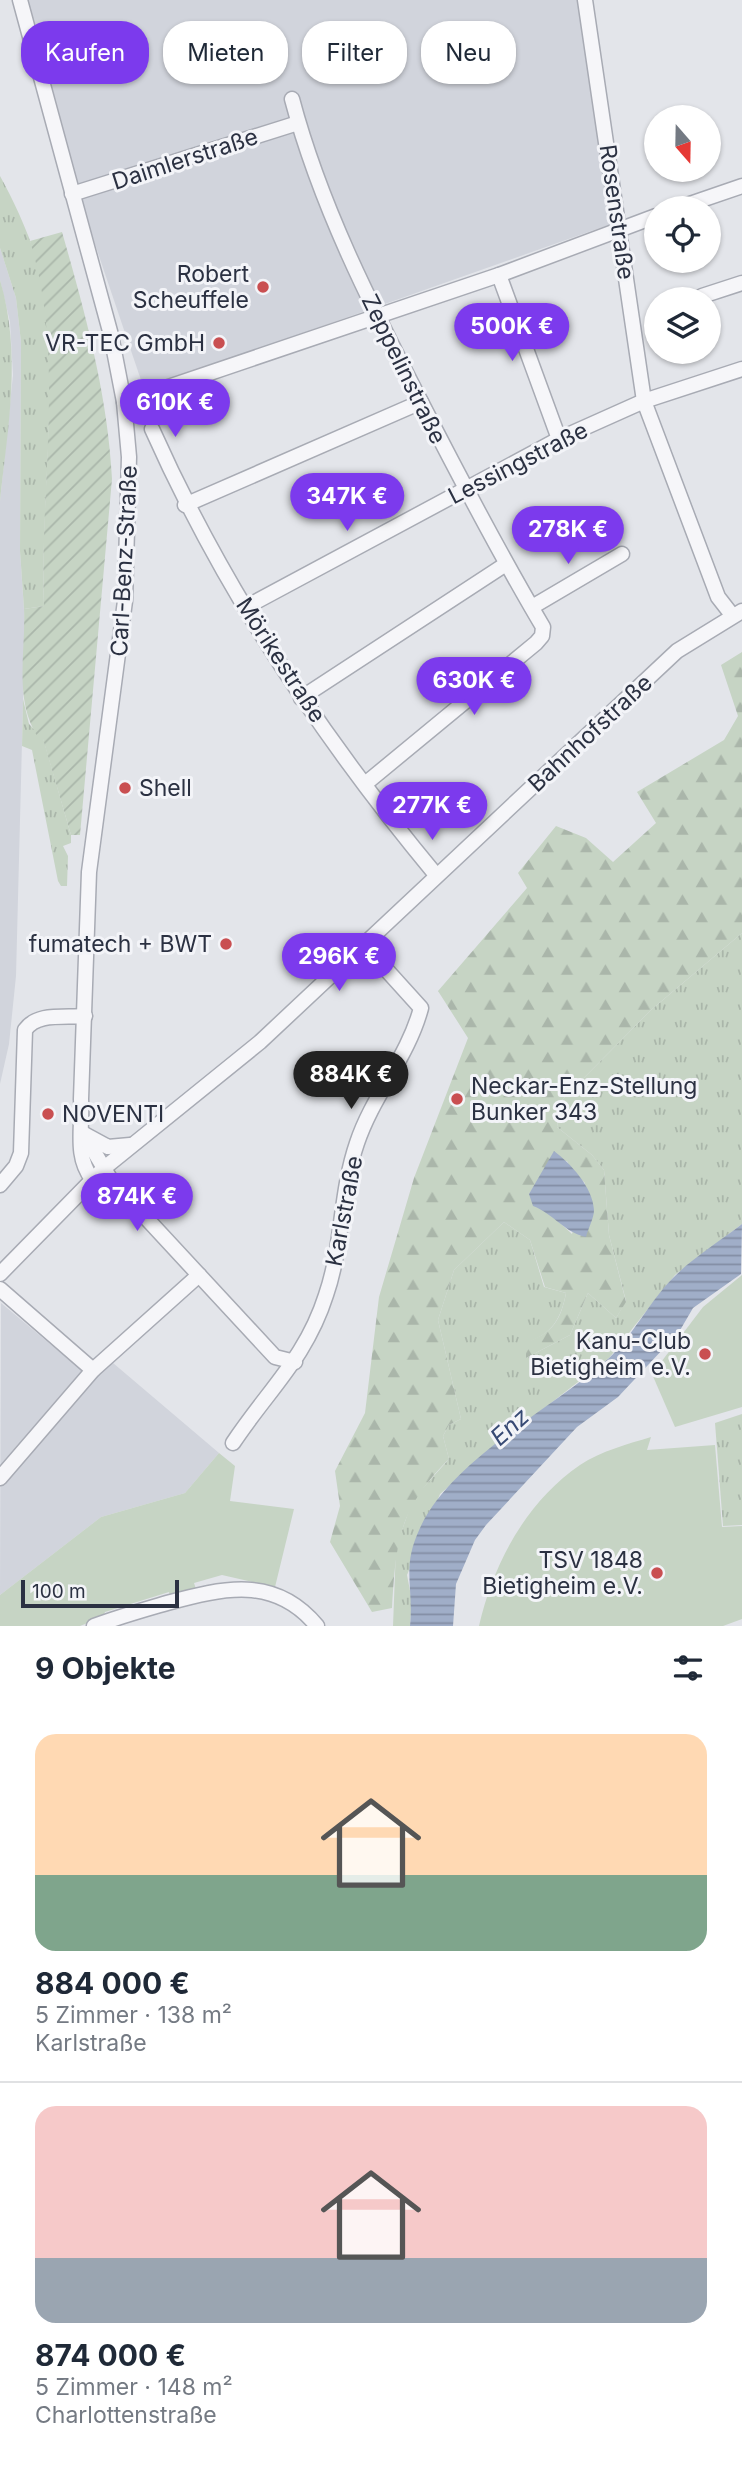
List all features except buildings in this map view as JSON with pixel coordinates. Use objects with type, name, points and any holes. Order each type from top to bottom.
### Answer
[{"type":"street","name":"Carl-Benz-Straße","points":[[20,0],[106,312],[124,402],[129,483],[125,601],[114,703],[91,853],[81,1099],[83,1133],[97,1174],[199,1275],[275,1357],[295,1362]]},
{"type":"street","name":"Rosenstraße","points":[[585,0],[621,229],[644,401],[718,597],[737,613]]},
{"type":"street","name":"Zeppelinstraße","points":[[292,99],[328,205],[376,317],[464,490],[543,626],[542,636],[536,643],[365,784]]},
{"type":"street","name":"Daimlerstraße","points":[[72,194],[298,123]]},
{"type":"street","points":[[713,196],[742,186]]},
{"type":"street","points":[[124,402],[499,275],[644,220]]},
{"type":"street","points":[[499,275],[559,439]]},
{"type":"street","points":[[721,290],[742,283]]},
{"type":"street","name":"Lessingstraße","points":[[246,607],[559,439],[644,401],[742,369]]},
{"type":"street","points":[[186,505],[421,402]]},
{"type":"street","name":"Mörikestraße","points":[[152,429],[186,505],[301,698],[436,875]]},
{"type":"street","points":[[532,607],[622,554]]},
{"type":"street","points":[[301,698],[506,564]]},
{"type":"street","name":"Bahnhofstraße","points":[[0,1274],[97,1174],[260,1042],[677,651],[737,613]]},
{"type":"street","name":"Karlstraße","points":[[233,1443],[295,1362],[327,1292],[357,1141],[401,1056],[421,1008],[364,945]]},
{"type":"street","points":[[0,1185],[16,1166],[21,1153],[25,1030],[33,1021],[41,1018],[85,1016]]},
{"type":"street","points":[[83,1133],[108,1147],[131,1144]]},
{"type":"street","points":[[0,1478],[93,1370],[199,1275]]},
{"type":"street","points":[[0,1289],[93,1370]]},
{"type":"street","points":[[94,1626],[186,1598],[250,1588],[280,1598],[317,1626]]},
{"type":"shaded area","points":[[28,0],[580,0],[611,224],[153,386],[143,386],[76,188],[49,84],[149,84],[149,21],[33,21]]},
{"type":"shaded area","points":[[0,248],[16,298],[21,342],[20,551],[25,625],[16,976],[9,1044],[0,1084],[0,501],[13,375],[10,322],[0,280]]},
{"type":"shaded area","points":[[1,1303],[92,1379],[113,1363],[219,1453],[185,1493],[101,1517],[0,1595]]},
{"type":"green space","points":[[0,176],[34,251],[46,315],[49,356],[44,606],[24,609],[20,551],[21,342],[16,298],[0,248]]},
{"type":"green space","points":[[62,232],[87,323],[100,385],[112,479],[80,835],[71,835],[43,739],[39,739],[26,709],[22,676],[24,609],[44,606],[43,560],[49,422],[47,330],[41,285],[30,241]]},
{"type":"green space","points":[[0,280],[7,308],[12,363],[0,501]]},
{"type":"green space","points":[[742,652],[742,933],[651,1010],[561,1101],[557,1127],[592,1155],[604,1170],[609,1235],[626,1302],[616,1318],[588,1293],[570,1335],[526,1358],[526,1342],[543,1335],[554,1325],[566,1293],[545,1287],[530,1240],[504,1222],[454,1270],[438,1320],[461,1419],[449,1425],[443,1436],[449,1459],[420,1494],[403,1527],[392,1608],[372,1612],[330,1542],[340,1506],[335,1471],[365,1413],[379,1297],[414,1178],[468,1038],[438,991],[527,888],[518,873],[556,826],[586,838],[613,862],[656,823],[637,792],[724,740],[738,716],[721,665]],"holes":[[[567,1161],[571,1170],[585,1183],[572,1234],[529,1194],[541,1176]]]},
{"type":"green space","points":[[23,699],[29,724],[43,738],[71,835],[71,843],[63,846],[68,856],[67,886],[61,886],[58,881],[32,750],[22,746]]},
{"type":"green space","points":[[742,933],[742,1224],[675,1275],[609,1358],[503,1440],[440,1494],[407,1575],[412,1601],[410,1626],[393,1626],[396,1547],[413,1499],[449,1459],[443,1436],[449,1425],[461,1419],[438,1320],[454,1270],[504,1222],[530,1240],[544,1287],[566,1293],[554,1324],[543,1335],[526,1343],[526,1358],[570,1335],[588,1293],[616,1318],[626,1301],[609,1235],[604,1170],[592,1155],[557,1127],[561,1101],[651,1010]]},
{"type":"green space","name":"Kanu-Club Bietigheim e.V.","points":[[742,1275],[742,1407],[675,1427],[652,1374],[703,1307]]},
{"type":"green space","points":[[742,1414],[742,1525],[723,1526],[715,1423]]},
{"type":"green space","name":"TSV 1848 Bietigheim e.V.","points":[[651,1437],[647,1450],[715,1445],[722,1527],[742,1526],[742,1619],[723,1626],[479,1626],[493,1580],[503,1558],[514,1536],[543,1497],[588,1460]]},
{"type":"green space","points":[[219,1453],[235,1466],[230,1501],[294,1509],[275,1587],[222,1575],[194,1583],[196,1589],[170,1596],[169,1592],[105,1612],[103,1617],[80,1626],[0,1626],[0,1595],[101,1517],[185,1493]]},
{"type":"water","points":[[554,1151],[585,1184],[593,1201],[593,1216],[586,1237],[572,1232],[533,1206],[529,1194]]},
{"type":"water","points":[[742,1224],[741,1274],[693,1308],[679,1332],[618,1397],[577,1427],[475,1540],[456,1584],[453,1626],[410,1626],[411,1555],[420,1528],[435,1503],[479,1457],[608,1359],[675,1276]]},
{"type":"place","name":"Robert Scheuffele","points":[[263,287]]},
{"type":"place","name":"VR-TEC GmbH","points":[[219,343]]},
{"type":"place","name":"Shell","points":[[125,788]]},
{"type":"place","name":"fumatech + BWT","points":[[226,944]]},
{"type":"place","name":"Neckar-Enz-Stellung Bunker 343","points":[[457,1099]]},
{"type":"place","name":"NOVENTI","points":[[48,1114]]},
{"type":"place","name":"Kanu-Club Bietigheim e.V.","points":[[705,1354]]},
{"type":"place","name":"TSV 1848 Bietigheim e.V.","points":[[657,1573]]},
{"type":"water label","name":"Enz","points":[[510,1427]]}]
